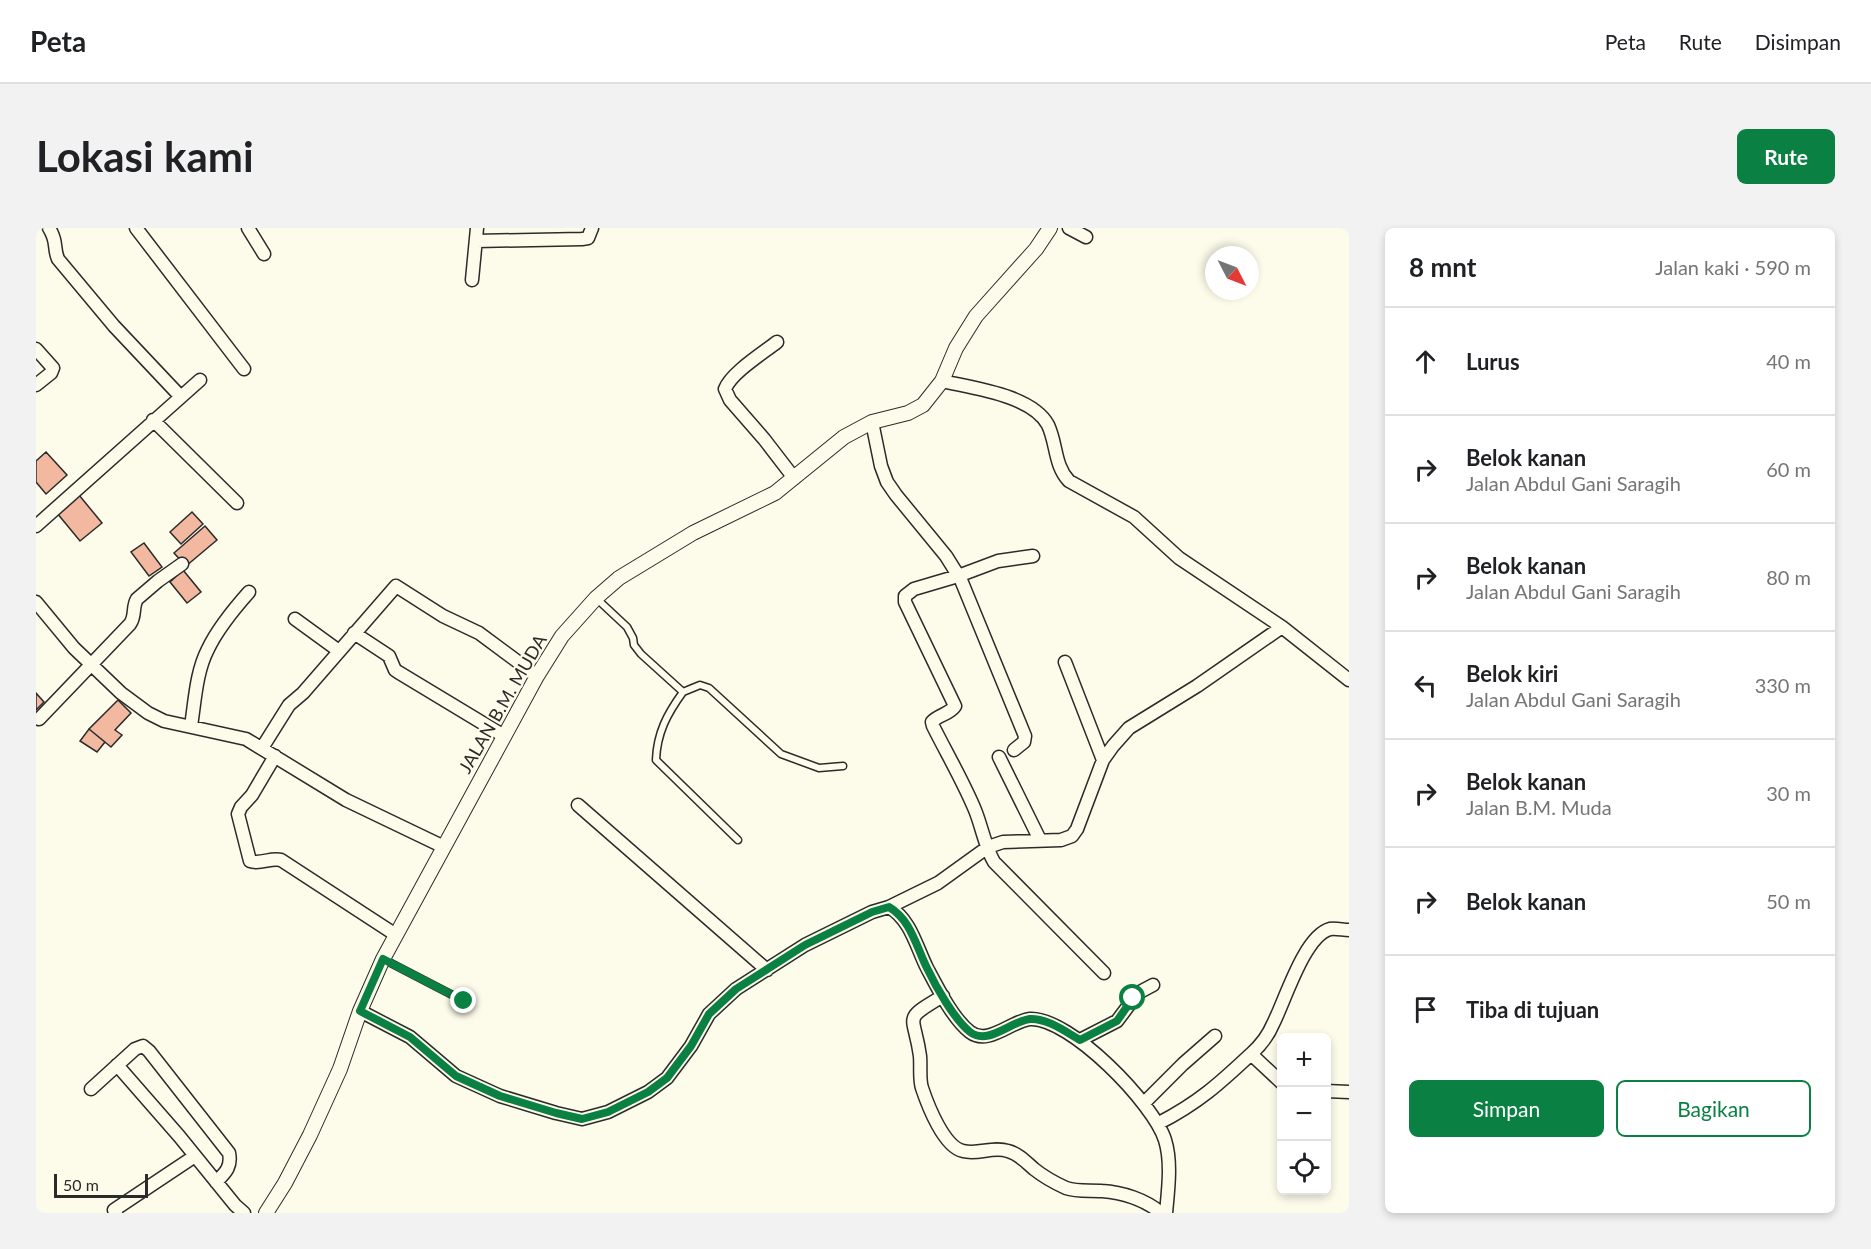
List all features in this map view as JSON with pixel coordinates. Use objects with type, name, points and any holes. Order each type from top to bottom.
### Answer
[{"type":"street","points":[[49,228],[56,241],[55,252],[58,259],[114,326],[180,396]]},
{"type":"street","points":[[136,228],[244,369]]},
{"type":"street","points":[[248,228],[264,254]]},
{"type":"street","points":[[472,280],[477,234],[582,239],[588,238],[592,228]]},
{"type":"street","name":"JALAN B.M. MUDA","points":[[266,1213],[285,1183],[310,1135],[340,1069],[360,1011],[383,959],[537,676],[562,636],[596,598],[641,563],[693,533],[775,493],[844,437],[872,422],[908,413],[923,405],[942,381],[956,348],[976,316],[1036,249],[1050,228]]},
{"type":"street","points":[[1070,228],[1086,237]]},
{"type":"street","points":[[777,342],[727,383],[725,389],[729,399],[794,478]]},
{"type":"street","points":[[36,349],[53,368],[51,373],[36,386]]},
{"type":"street","points":[[36,526],[200,380]]},
{"type":"street","points":[[942,381],[1016,400],[1036,411],[1048,425],[1061,473],[1069,481],[1134,517],[1179,558],[1282,627],[1349,680]]},
{"type":"street","points":[[153,420],[237,503]]},
{"type":"street","points":[[872,422],[881,466],[888,482],[946,556],[958,576],[1024,736],[1024,742],[1014,750]]},
{"type":"street","points":[[1033,556],[998,561],[914,589],[905,596],[905,602],[954,706],[952,710],[936,718],[932,722],[933,726],[970,799],[994,862],[1104,973]]},
{"type":"street","points":[[39,719],[134,619],[137,599],[182,564]]},
{"type":"street","points":[[262,748],[293,699],[303,693],[398,586],[443,616],[479,633],[537,676]]},
{"type":"street","points":[[191,726],[200,672],[207,650],[224,621],[249,592]]},
{"type":"street","points":[[36,602],[91,665],[121,693],[148,713],[164,721],[233,734],[262,748],[346,800],[444,847]]},
{"type":"street","points":[[295,619],[339,651]]},
{"type":"street","points":[[360,1011],[410,1037],[456,1076],[500,1096],[582,1119],[608,1112],[648,1092],[667,1078],[691,1046],[709,1014],[736,989],[805,945],[938,883],[988,847],[1003,842],[1061,840],[1072,836],[1077,829],[1103,760],[1130,728],[1197,686],[1282,627]]},
{"type":"street","points":[[354,633],[389,656],[395,670],[504,736]]},
{"type":"street","points":[[1065,662],[1103,760]]},
{"type":"street","points":[[275,756],[252,795],[238,812],[250,861],[255,863],[275,858],[281,860],[396,935]]},
{"type":"street","points":[[999,757],[1040,840]]},
{"type":"street","points":[[578,805],[767,970]]},
{"type":"street","points":[[889,907],[899,913],[909,927],[943,996],[958,1019],[975,1035],[987,1036],[1031,1019],[1046,1022],[1080,1040],[1104,1061],[1144,1103],[1159,1123],[1167,1143],[1168,1171],[1163,1213],[1146,1203],[1116,1193],[1075,1191],[1042,1175],[1010,1151],[966,1152],[948,1142],[922,1088],[920,1053],[912,1023],[916,1013],[943,996]]},
{"type":"street","points":[[1159,1123],[1190,1107],[1216,1087],[1260,1045],[1273,1026],[1309,948],[1318,936],[1330,929],[1349,930]]},
{"type":"street","points":[[1080,1040],[1117,1021],[1138,993],[1153,985]]},
{"type":"street","points":[[1144,1103],[1215,1036]]},
{"type":"street","points":[[91,1089],[135,1049],[143,1046],[230,1153],[231,1162],[228,1170],[216,1182]]},
{"type":"street","points":[[1251,1054],[1277,1079]]},
{"type":"street","points":[[117,1065],[244,1213]]},
{"type":"street","points":[[1331,1091],[1349,1092]]},
{"type":"street","points":[[113,1212],[195,1156]]},
{"type":"lane","points":[[596,598],[627,627],[634,645],[641,654],[683,692]]},
{"type":"lane","points":[[738,840],[656,760],[662,724],[683,692],[700,685],[709,687],[781,754],[819,768],[843,766]]},
{"type":"lane","points":[[383,959],[464,1001]]},
{"type":"building","points":[[46,452],[67,475],[46,494],[36,482],[36,461]]},
{"type":"building","points":[[79,495],[102,523],[80,541],[57,513]]},
{"type":"building","points":[[192,512],[203,524],[181,544],[170,532]]},
{"type":"building","points":[[205,526],[217,540],[186,566],[174,553]]},
{"type":"building","points":[[144,543],[162,567],[149,576],[131,552]]},
{"type":"building","points":[[183,570],[201,592],[187,603],[170,582]]},
{"type":"building","points":[[36,693],[44,702],[36,710]]},
{"type":"building","points":[[118,700],[131,713],[115,730],[122,735],[111,747],[89,729]]},
{"type":"building","points":[[89,729],[105,742],[97,752],[80,741]]},
{"type":"route","points":[[464,1001],[383,959],[360,1011],[410,1037],[456,1076],[500,1096],[582,1119],[608,1112],[648,1092],[667,1078],[691,1046],[709,1014],[736,989],[805,945],[872,912],[889,907],[899,913],[909,927],[928,969],[947,1002],[969,1032],[975,1035],[987,1036],[1031,1019],[1060,1028],[1080,1040],[1117,1021],[1133,998]]}]
